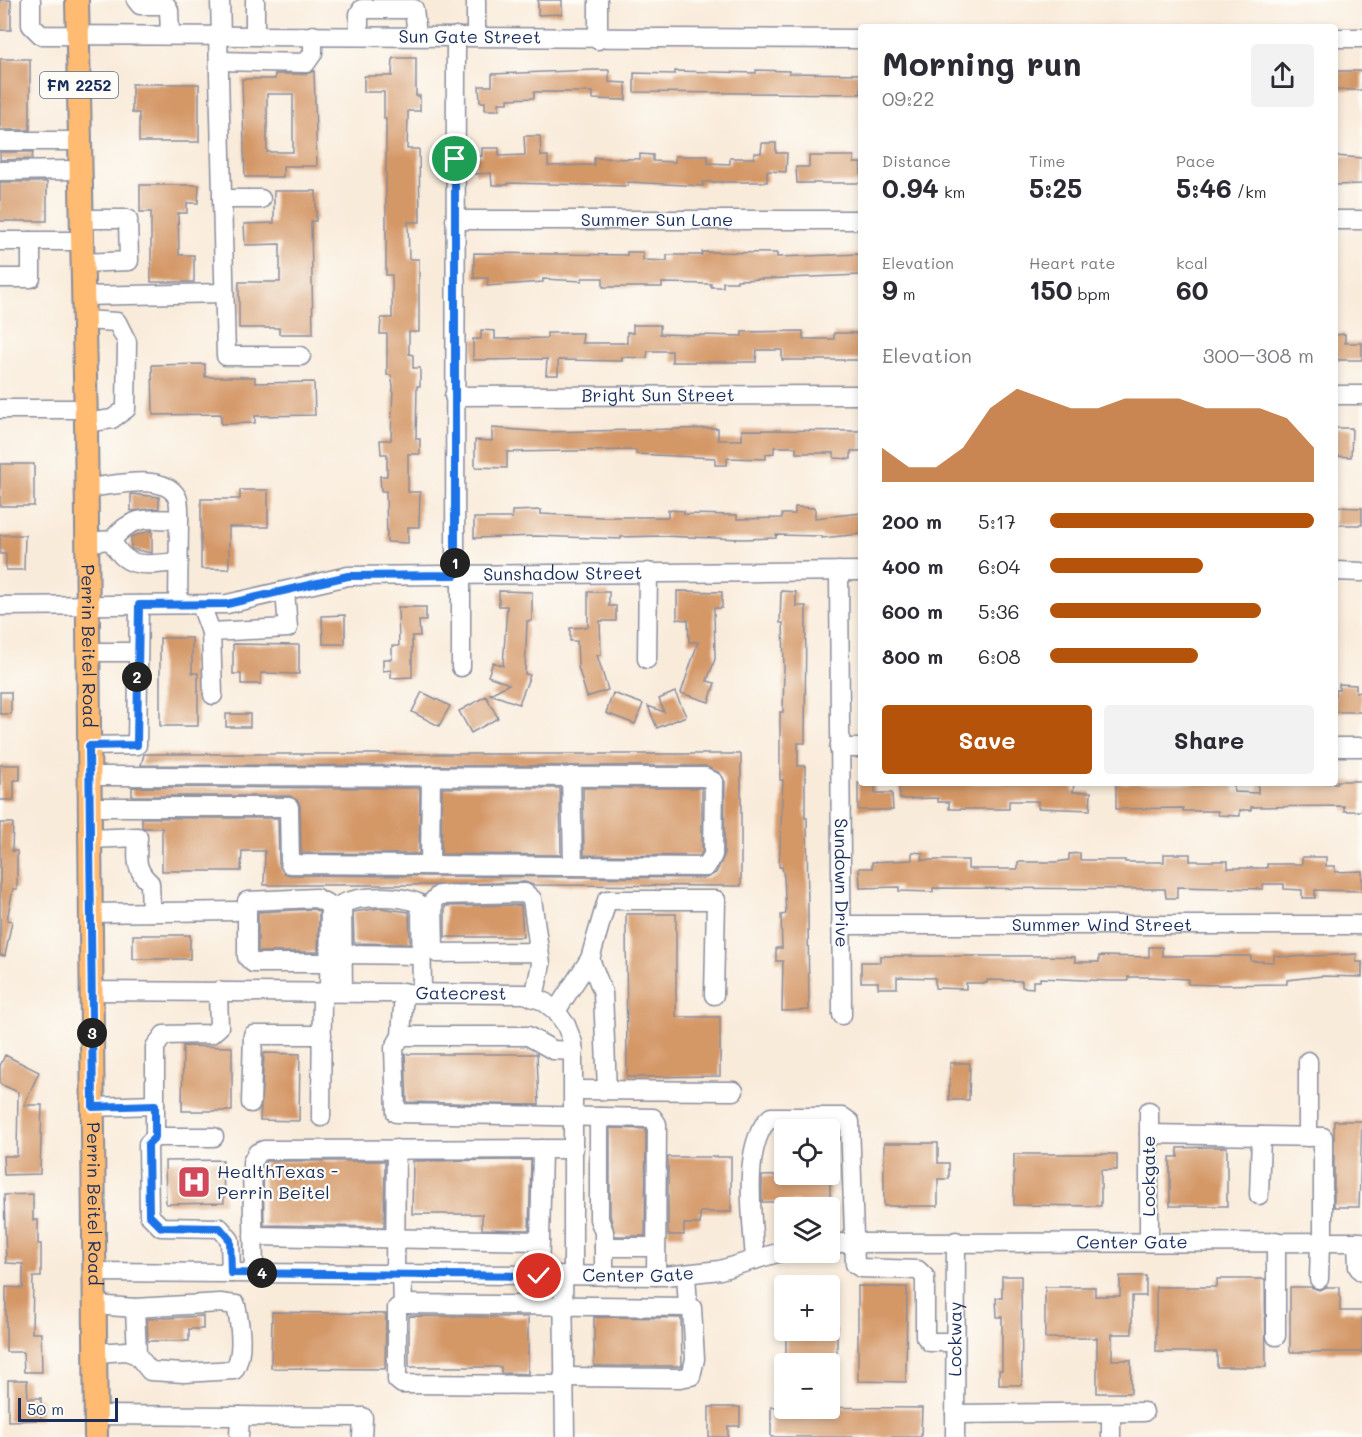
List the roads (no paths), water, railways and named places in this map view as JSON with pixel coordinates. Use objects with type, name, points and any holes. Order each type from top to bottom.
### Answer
[{"type":"main road","name":"Perrin Beitel Road","points":[[77,0],[86,416],[95,1426]]},
{"type":"street","name":"Sun Gate Street","points":[[31,0],[31,25],[41,35],[417,35],[598,40],[858,39]]},
{"type":"street","points":[[136,0],[140,5],[166,5],[170,10],[170,35]]},
{"type":"street","points":[[220,0],[219,61],[226,356],[301,356]]},
{"type":"street","points":[[255,0],[255,35]]},
{"type":"street","points":[[476,0],[476,36]]},
{"type":"street","points":[[598,0],[598,40]]},
{"type":"street","points":[[359,35],[359,14],[362,9],[414,9],[417,35]]},
{"type":"street","points":[[219,61],[306,63],[313,53],[313,35]]},
{"type":"street","points":[[456,36],[454,396],[461,667]]},
{"type":"street","points":[[1338,38],[1362,38]]},
{"type":"street","points":[[0,141],[80,141]]},
{"type":"street","points":[[0,171],[80,170]]},
{"type":"street","points":[[222,199],[261,199]]},
{"type":"street","name":"Summer Sun Lane","points":[[455,220],[858,220]]},
{"type":"street","points":[[1338,220],[1362,220]]},
{"type":"street","points":[[0,241],[82,241]]},
{"type":"street","points":[[0,279],[31,278],[31,241]]},
{"type":"street","points":[[83,296],[224,292]]},
{"type":"street","points":[[0,409],[112,419],[126,409],[127,342],[117,322],[84,320]]},
{"type":"street","name":"Bright Sun Street","points":[[454,396],[858,395]]},
{"type":"street","points":[[1338,395],[1362,395]]},
{"type":"street","points":[[86,488],[149,481],[172,491],[178,498],[178,604]]},
{"type":"street","points":[[87,542],[112,540],[129,522],[152,519],[179,520]]},
{"type":"street","points":[[112,540],[118,554],[128,562],[179,562]]},
{"type":"street","name":"Sundown Drive","points":[[839,571],[842,1015]]},
{"type":"street","name":"Sunshadow Street","points":[[0,606],[201,605],[245,601],[348,576],[858,571]]},
{"type":"street","points":[[647,659],[648,572]]},
{"type":"street","points":[[1338,572],[1362,572]]},
{"type":"street","points":[[211,632],[288,628],[285,591]]},
{"type":"street","points":[[89,746],[137,745],[139,605]]},
{"type":"street","points":[[201,605],[211,632],[213,695]]},
{"type":"street","points":[[88,652],[137,652]]},
{"type":"street","points":[[1338,747],[1362,747]]},
{"type":"street","points":[[839,748],[858,748]]},
{"type":"street","points":[[89,776],[289,776],[430,776],[571,776],[705,777],[714,782],[713,855],[706,867],[290,864],[289,776]]},
{"type":"street","points":[[430,776],[430,865]]},
{"type":"street","points":[[571,776],[573,866]]},
{"type":"street","points":[[90,807],[289,807]]},
{"type":"street","points":[[90,839],[138,837],[136,864],[140,874],[150,883],[151,904]]},
{"type":"street","points":[[534,998],[541,964],[532,899],[525,893],[439,895],[434,901],[434,949],[437,953],[539,952]]},
{"type":"street","points":[[336,959],[330,905],[316,898],[247,901],[247,957],[254,963],[422,955]]},
{"type":"street","points":[[321,1117],[322,1035],[331,992],[342,904],[352,899],[408,899],[418,903],[421,912],[422,955],[401,1036],[394,1048],[396,1113],[653,1118],[657,1124],[656,1276]]},
{"type":"street","points":[[565,1437],[561,1306],[568,1276],[574,1149],[574,1052],[566,1025],[556,1011],[590,959],[607,900],[716,900],[714,994]]},
{"type":"street","points":[[91,913],[151,904],[236,911]]},
{"type":"street","name":"Summer Wind Street","points":[[841,925],[1362,925]]},
{"type":"street","points":[[590,959],[603,993],[607,1090]]},
{"type":"street","points":[[254,963],[254,992]]},
{"type":"street","name":"Gatecrest","points":[[92,991],[525,994],[556,1011]]},
{"type":"street","points":[[218,991],[219,1027],[211,1034],[164,1035],[155,1047],[155,1137],[148,1144],[149,1215],[161,1227],[220,1228],[230,1240],[241,1273]]},
{"type":"street","points":[[251,1103],[252,1035],[322,1035]]},
{"type":"street","points":[[401,1036],[528,1036],[553,1050],[574,1052]]},
{"type":"street","points":[[1308,1061],[1308,1137]]},
{"type":"street","points":[[574,1090],[734,1091]]},
{"type":"street","points":[[93,1107],[155,1105]]},
{"type":"street","name":"Lockgate","points":[[1149,1111],[1149,1241]]},
{"type":"street","points":[[755,1260],[752,1169],[756,1142],[762,1127],[771,1117],[837,1115],[850,1122],[856,1240],[855,1263],[861,1268],[918,1270],[925,1276],[925,1336],[930,1342],[955,1342]]},
{"type":"street","points":[[599,1117],[599,1218],[604,1232],[604,1276]]},
{"type":"street","points":[[1149,1134],[1323,1137],[1319,1279]]},
{"type":"street","points":[[1259,1196],[1261,1136]]},
{"type":"street","points":[[155,1137],[214,1137]]},
{"type":"street","points":[[396,1149],[395,1238],[400,1306],[397,1380],[402,1384],[691,1376],[694,1359],[692,1308],[688,1307],[400,1306]]},
{"type":"street","points":[[539,1276],[542,1149]]},
{"type":"street","points":[[96,1353],[126,1351],[137,1355],[150,1371],[184,1373],[234,1370],[239,1362],[240,1343],[240,1323],[236,1305],[241,1273],[253,1236],[252,1162],[257,1153],[264,1150],[574,1149]]},
{"type":"street","points":[[253,1236],[540,1241]]},
{"type":"street","name":"Center Gate","points":[[840,1241],[1359,1242]]},
{"type":"street","name":"Lockway","points":[[955,1437],[956,1241]]},
{"type":"street","points":[[1276,1241],[1276,1336]]},
{"type":"street","points":[[1359,1242],[1358,1267],[1362,1272]]},
{"type":"street","points":[[604,1247],[656,1247]]},
{"type":"street","name":"Center Gate","points":[[94,1272],[656,1276],[720,1270],[774,1254]]},
{"type":"street","points":[[925,1276],[956,1270]]},
{"type":"street","points":[[686,1274],[688,1307]]},
{"type":"street","points":[[95,1305],[135,1308],[220,1303],[236,1305]]},
{"type":"street","points":[[135,1308],[137,1355]]},
{"type":"street","points":[[955,1414],[1144,1412]]},
{"type":"street","points":[[1111,1413],[1111,1437]]},
{"type":"street","points":[[95,1426],[240,1416],[363,1417],[362,1437]]},
{"type":"street","points":[[239,1437],[240,1416]]},
{"type":"place","name":"HealthTexas - Perrin Beitel","points":[[194,1182]]}]
